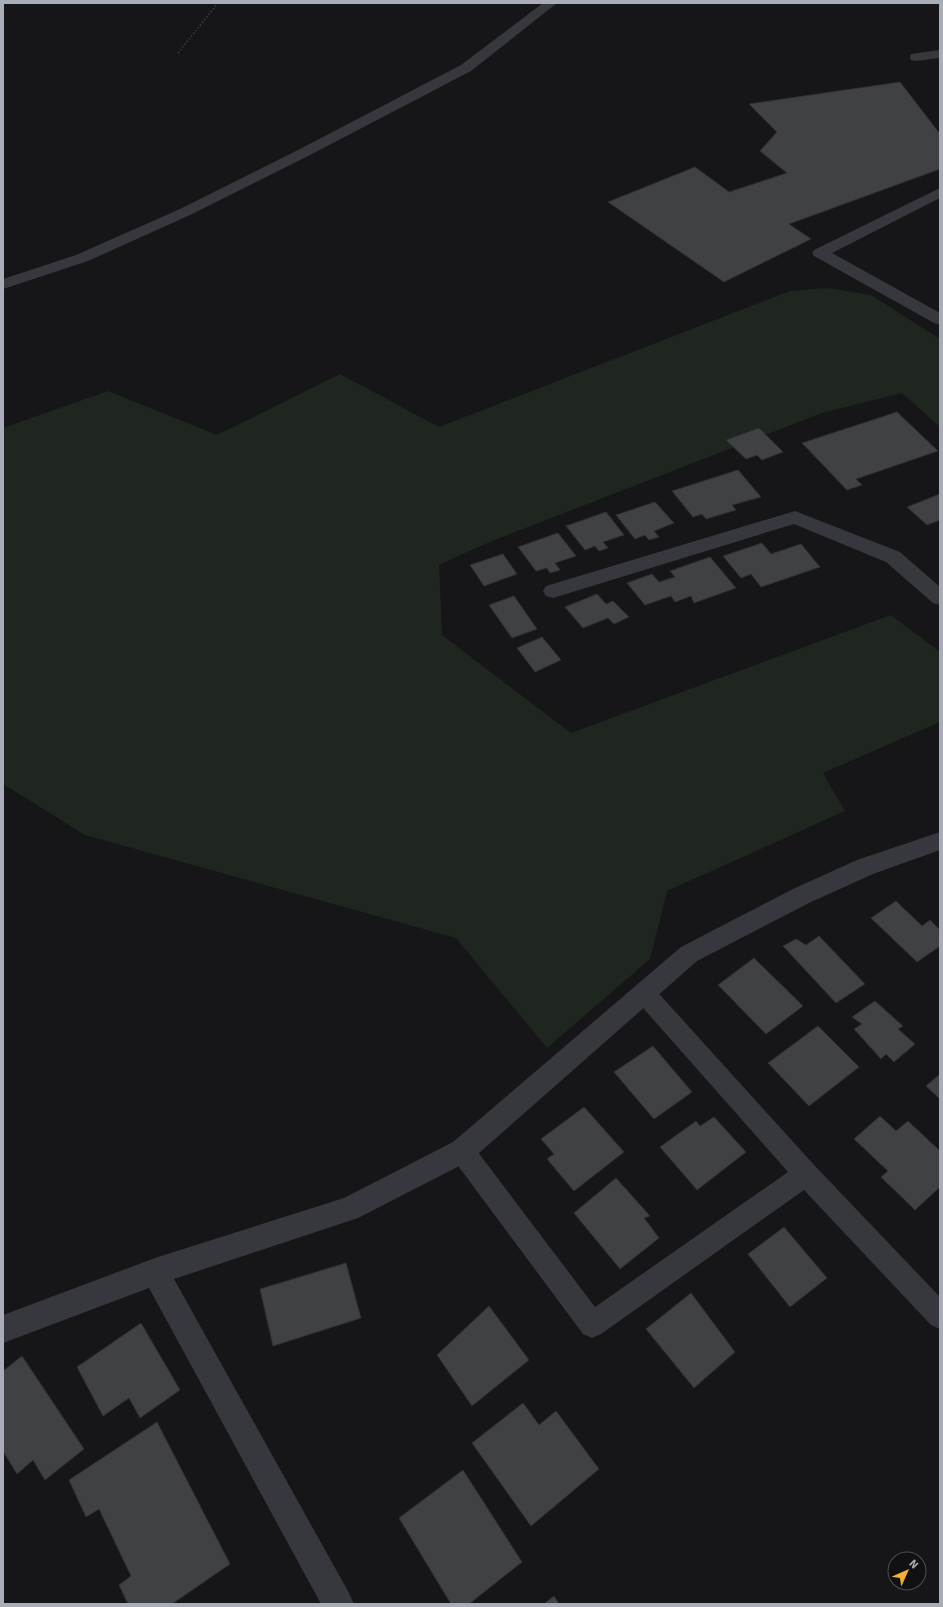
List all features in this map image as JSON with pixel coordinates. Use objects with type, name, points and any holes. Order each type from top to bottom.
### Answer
[{"type":"street","points":[[3,284],[89,255],[185,212],[305,152],[466,68],[551,3]]},
{"type":"street","points":[[940,192],[820,253],[940,320]]},
{"type":"street","points":[[553,591],[795,517],[893,557],[940,598]]},
{"type":"street","points":[[3,1329],[155,1272],[349,1209],[462,1151],[538,1087],[689,954],[796,898],[865,867],[940,840]]},
{"type":"street","points":[[155,1272],[338,1604]]},
{"type":"lane","points":[[916,57],[940,54]]},
{"type":"lane","points":[[644,993],[806,1174],[940,1316]]},
{"type":"lane","points":[[462,1151],[592,1325],[806,1174]]},
{"type":"path","points":[[178,53],[218,3]]},
{"type":"shaded area","points":[[828,288],[871,295],[940,339],[940,427],[902,393],[822,413],[487,543],[439,565],[442,635],[571,733],[891,615],[940,652],[940,722],[823,773],[845,811],[667,891],[650,959],[547,1048],[456,938],[85,835],[3,784],[3,428],[108,391],[217,435],[340,374],[439,427],[790,291]]},
{"type":"building","points":[[900,82],[940,134],[940,169],[789,224],[811,239],[724,282],[608,202],[695,167],[729,192],[787,173],[760,151],[777,132],[749,104]]},
{"type":"building","points":[[897,412],[938,451],[856,479],[862,485],[847,490],[802,443]]},
{"type":"building","points":[[759,428],[783,452],[762,460],[757,455],[746,459],[726,440]]},
{"type":"building","points":[[738,470],[761,497],[732,505],[736,510],[706,519],[702,514],[693,517],[672,491]]},
{"type":"building","points":[[940,494],[940,520],[927,525],[907,507]]},
{"type":"building","points":[[655,502],[674,523],[654,531],[659,537],[649,540],[645,535],[635,539],[616,515]]},
{"type":"building","points":[[606,512],[624,535],[603,542],[608,548],[599,551],[595,546],[585,550],[566,526]]},
{"type":"building","points":[[558,533],[576,556],[555,563],[560,570],[550,573],[547,568],[536,571],[518,547]]},
{"type":"building","points":[[762,543],[771,554],[801,544],[820,567],[761,587],[751,574],[741,578],[723,556]]},
{"type":"building","points":[[503,554],[517,574],[484,586],[470,565]]},
{"type":"building","points":[[710,557],[736,588],[694,603],[691,596],[675,602],[671,596],[645,605],[627,583],[652,574],[659,582],[675,577],[670,571]]},
{"type":"building","points":[[597,594],[606,604],[613,601],[629,617],[614,624],[608,618],[583,628],[565,607]]},
{"type":"building","points":[[514,596],[537,629],[512,638],[489,605]]},
{"type":"building","points":[[542,637],[561,660],[535,672],[517,648]]},
{"type":"building","points":[[896,901],[922,926],[930,920],[940,930],[940,946],[917,962],[871,918]]},
{"type":"building","points":[[819,936],[865,984],[836,1003],[783,946],[796,939],[806,945]]},
{"type":"building","points":[[754,958],[803,1006],[766,1034],[718,985]]},
{"type":"building","points":[[875,1001],[903,1026],[898,1029],[915,1044],[894,1062],[886,1054],[881,1059],[854,1029],[862,1024],[852,1017]]},
{"type":"building","points":[[818,1026],[859,1067],[809,1106],[768,1063]]},
{"type":"building","points":[[653,1046],[692,1092],[654,1119],[614,1072]]},
{"type":"building","points":[[940,1074],[940,1099],[926,1086]]},
{"type":"building","points":[[584,1107],[624,1152],[574,1191],[547,1159],[554,1154],[541,1139]]},
{"type":"building","points":[[880,1116],[896,1131],[908,1121],[940,1151],[940,1187],[915,1210],[881,1177],[888,1171],[854,1139]]},
{"type":"building","points":[[714,1117],[746,1152],[697,1190],[660,1147],[696,1121],[700,1126]]},
{"type":"building","points":[[616,1178],[650,1216],[644,1218],[659,1238],[620,1269],[574,1213]]},
{"type":"building","points":[[784,1227],[827,1278],[790,1307],[748,1254]]},
{"type":"building","points":[[346,1263],[361,1318],[273,1346],[260,1289]]},
{"type":"building","points":[[691,1293],[735,1352],[694,1388],[646,1329]]},
{"type":"building","points":[[489,1306],[529,1360],[472,1406],[437,1355]]},
{"type":"building","points":[[141,1323],[180,1390],[140,1418],[129,1398],[103,1416],[77,1367]]},
{"type":"building","points":[[22,1356],[84,1449],[45,1480],[33,1460],[17,1474],[3,1451],[3,1371]]},
{"type":"building","points":[[523,1403],[539,1425],[556,1411],[599,1469],[531,1526],[472,1443]]},
{"type":"building","points":[[157,1422],[230,1564],[172,1604],[128,1604],[119,1585],[131,1576],[99,1509],[86,1517],[69,1480]]},
{"type":"building","points":[[463,1470],[522,1562],[469,1604],[451,1604],[399,1518]]},
{"type":"building","points":[[554,1596],[559,1604],[544,1604]]}]
